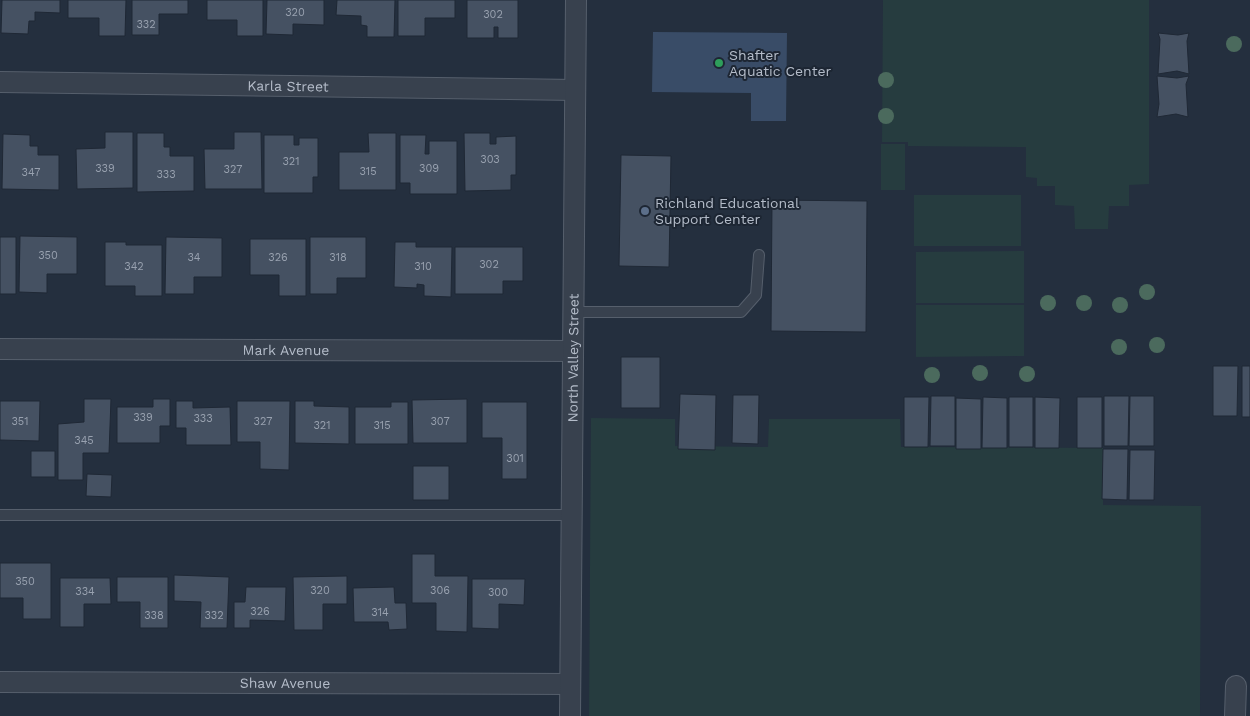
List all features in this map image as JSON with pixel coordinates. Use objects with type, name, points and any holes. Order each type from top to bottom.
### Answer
[{"type":"street","name":"North Valley Street","points":[[570,716],[576,0]]},
{"type":"street","name":"Karla Street","points":[[0,82],[575,90]]},
{"type":"street","name":"Mark Avenue","points":[[0,349],[573,351]]},
{"type":"street","name":"Shaw Avenue","points":[[0,682],[570,684]]},
{"type":"street","points":[[1235,716],[1236,686]]},
{"type":"lane","points":[[573,312],[741,312],[756,294],[759,255]]},
{"type":"lane","points":[[0,515],[572,515]]},
{"type":"green space","points":[[883,0],[1149,0],[1149,184],[1129,185],[1129,206],[1109,206],[1108,229],[1075,229],[1074,206],[1055,205],[1055,186],[1037,186],[1037,178],[1026,177],[1026,147],[908,146],[908,142],[882,142]]},
{"type":"green space","points":[[881,144],[905,144],[905,190],[881,190]]},
{"type":"green space","points":[[914,195],[1021,195],[1021,246],[914,246]]},
{"type":"green space","points":[[1024,251],[1024,303],[916,303],[916,252]]},
{"type":"green space","points":[[916,305],[1024,305],[1024,356],[916,357]]},
{"type":"green space","points":[[591,418],[675,419],[675,446],[768,447],[769,419],[900,419],[901,447],[1103,448],[1103,505],[1201,506],[1200,716],[589,716]]},
{"type":"water","name":"Shafter Aquatic Center","points":[[653,32],[787,33],[786,121],[751,121],[751,93],[652,92]]},
{"type":"building","points":[[2,0],[60,0],[60,13],[35,12],[35,21],[29,21],[28,34],[1,33]]},
{"type":"building","points":[[68,0],[126,0],[125,36],[99,36],[99,18],[68,18]]},
{"type":"building","points":[[132,0],[188,0],[188,14],[159,14],[159,35],[132,35]]},
{"type":"building","points":[[207,0],[263,0],[263,36],[237,36],[237,20],[207,20]]},
{"type":"building","points":[[267,0],[324,0],[324,25],[293,24],[293,35],[266,34]]},
{"type":"building","points":[[337,0],[395,0],[394,37],[367,37],[367,26],[361,25],[361,16],[336,15]]},
{"type":"building","points":[[398,0],[455,0],[455,18],[425,18],[425,36],[398,36]]},
{"type":"building","points":[[467,0],[518,0],[518,38],[498,38],[498,27],[494,27],[494,38],[467,38]]},
{"type":"building","points":[[1158,33],[1178,35],[1189,33],[1187,41],[1189,74],[1177,71],[1158,74],[1160,39]]},
{"type":"building","points":[[1157,76],[1177,78],[1189,76],[1186,84],[1188,117],[1176,114],[1157,117],[1159,104]]},
{"type":"building","points":[[105,132],[133,132],[133,188],[77,189],[76,149],[105,148]]},
{"type":"building","points":[[234,132],[261,132],[262,189],[205,189],[204,149],[234,149]]},
{"type":"building","points":[[137,133],[164,133],[164,147],[170,147],[170,156],[194,156],[194,191],[137,192]]},
{"type":"building","points":[[368,133],[396,133],[396,190],[339,190],[339,152],[369,152]]},
{"type":"building","points":[[464,133],[490,133],[490,144],[496,144],[496,137],[516,136],[516,175],[511,175],[511,190],[465,191]]},
{"type":"building","points":[[3,134],[30,135],[30,146],[38,146],[38,155],[59,155],[59,190],[2,189]]},
{"type":"building","points":[[264,135],[294,135],[294,145],[299,145],[299,138],[318,138],[318,177],[313,177],[313,193],[264,193]]},
{"type":"building","points":[[400,135],[426,135],[425,154],[429,154],[429,141],[457,141],[457,194],[410,194],[410,183],[400,183]]},
{"type":"building","name":"Richland Educational Support Center","points":[[621,155],[671,156],[669,267],[619,266]]},
{"type":"building","points":[[772,200],[867,201],[866,332],[771,331]]},
{"type":"building","points":[[20,236],[77,237],[77,274],[47,274],[47,293],[19,292]]},
{"type":"building","points":[[0,237],[16,237],[16,294],[0,294]]},
{"type":"building","points":[[166,237],[222,238],[222,277],[194,277],[194,294],[165,294]]},
{"type":"building","points":[[310,237],[366,237],[366,278],[337,278],[337,294],[310,294]]},
{"type":"building","points":[[250,239],[306,239],[306,296],[279,296],[279,275],[250,275]]},
{"type":"building","points":[[105,242],[126,242],[126,245],[162,245],[162,296],[135,296],[135,286],[105,286]]},
{"type":"building","points":[[395,242],[416,242],[416,247],[452,247],[451,297],[424,296],[424,285],[417,284],[417,288],[394,287]]},
{"type":"building","points":[[455,247],[523,247],[523,281],[503,281],[503,294],[455,294]]},
{"type":"building","points":[[621,357],[660,357],[660,408],[621,408]]},
{"type":"building","points":[[1213,366],[1238,366],[1237,416],[1213,416]]},
{"type":"building","points":[[1242,366],[1250,366],[1250,417],[1242,417]]},
{"type":"building","points":[[680,394],[716,395],[715,450],[678,449]]},
{"type":"building","points":[[733,395],[759,395],[758,444],[732,443]]},
{"type":"building","points":[[931,396],[955,396],[955,446],[930,446]]},
{"type":"building","points":[[1104,396],[1129,396],[1128,446],[1104,446]]},
{"type":"building","points":[[1130,396],[1154,396],[1154,446],[1129,446]]},
{"type":"building","points":[[904,397],[929,397],[928,447],[904,447]]},
{"type":"building","points":[[983,397],[1007,398],[1007,448],[982,448]]},
{"type":"building","points":[[1009,397],[1033,397],[1033,447],[1009,447]]},
{"type":"building","points":[[1035,397],[1060,398],[1059,448],[1035,448]]},
{"type":"building","points":[[1077,397],[1102,397],[1102,448],[1077,448]]},
{"type":"building","points":[[956,398],[981,399],[981,449],[956,449]]},
{"type":"building","points":[[84,399],[111,399],[109,453],[83,453],[83,480],[58,480],[58,424],[84,422]]},
{"type":"building","points":[[153,399],[170,399],[170,426],[160,426],[160,443],[117,443],[117,407],[153,407]]},
{"type":"building","points":[[467,399],[467,443],[413,443],[412,400]]},
{"type":"building","points":[[0,401],[40,401],[39,441],[0,440]]},
{"type":"building","points":[[176,401],[193,401],[193,408],[230,407],[231,445],[186,445],[186,428],[176,428]]},
{"type":"building","points":[[237,401],[290,401],[289,470],[260,469],[260,442],[237,442]]},
{"type":"building","points":[[295,401],[314,401],[314,406],[349,407],[349,444],[295,443]]},
{"type":"building","points":[[391,402],[408,402],[408,444],[355,444],[355,407],[391,407]]},
{"type":"building","points":[[482,402],[527,402],[527,479],[502,479],[502,438],[482,438]]},
{"type":"building","points":[[1103,449],[1128,449],[1127,500],[1102,499]]},
{"type":"building","points":[[1130,450],[1155,450],[1154,500],[1129,500]]},
{"type":"building","points":[[31,451],[55,451],[55,477],[31,477]]},
{"type":"building","points":[[413,466],[449,466],[449,500],[413,500]]},
{"type":"building","points":[[87,474],[112,475],[111,497],[86,496]]},
{"type":"building","points":[[412,554],[435,554],[435,576],[468,576],[467,632],[436,631],[436,603],[412,603]]},
{"type":"building","points":[[0,563],[51,563],[51,619],[23,619],[23,598],[0,598]]},
{"type":"building","points":[[174,575],[229,577],[227,628],[200,628],[201,602],[174,601]]},
{"type":"building","points":[[347,576],[347,604],[323,604],[323,630],[294,630],[293,577]]},
{"type":"building","points":[[117,577],[168,577],[168,628],[140,628],[140,602],[117,602]]},
{"type":"building","points":[[60,578],[110,578],[111,604],[84,604],[84,627],[60,627]]},
{"type":"building","points":[[472,579],[525,579],[524,605],[499,604],[499,629],[472,628]]},
{"type":"building","points":[[246,587],[286,587],[285,621],[250,620],[250,628],[234,628],[234,602],[245,602]]},
{"type":"building","points":[[394,587],[395,603],[406,603],[407,629],[389,630],[388,622],[354,622],[353,588]]},
{"type":"place","name":"Shafter Aquatic Center","points":[[719,63]]},
{"type":"place","name":"Richland Educational Support Center","points":[[645,211]]}]
